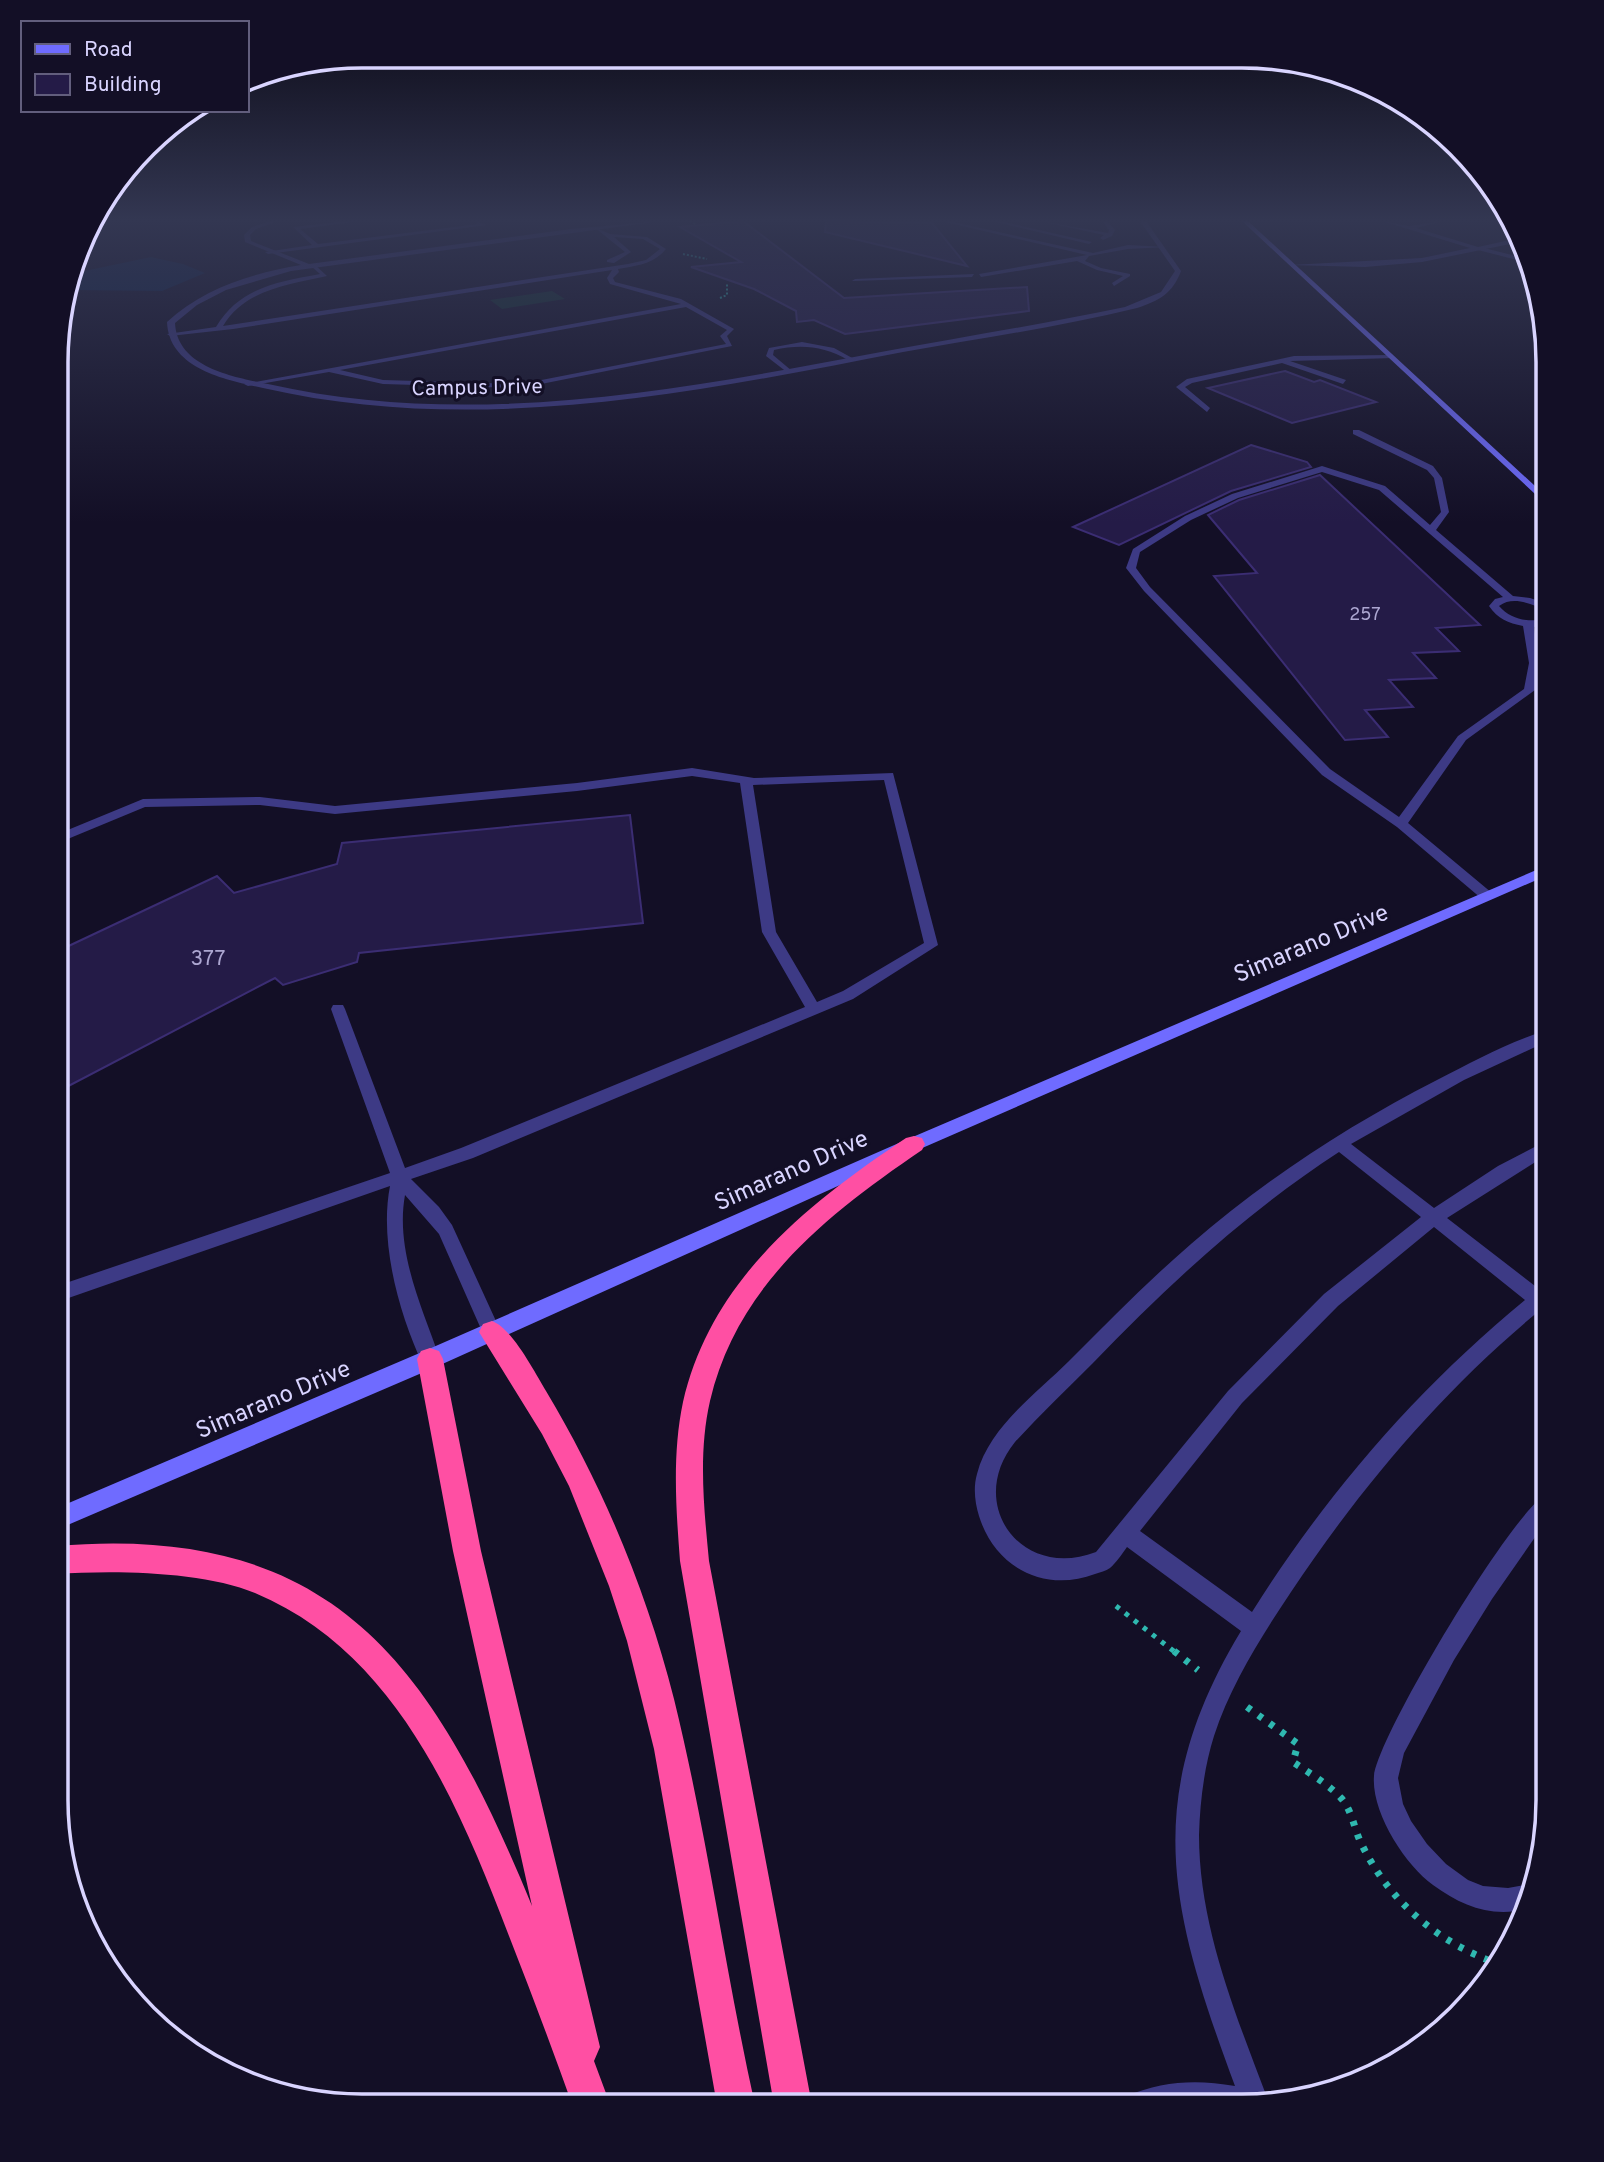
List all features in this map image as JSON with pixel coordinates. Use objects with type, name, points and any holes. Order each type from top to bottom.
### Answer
[{"type":"highway","points":[[791,2094],[704,1614],[689,1487],[691,1428],[695,1402],[710,1355],[734,1310],[762,1269],[818,1213],[914,1144]]},
{"type":"highway","points":[[492,1332],[529,1382],[568,1456],[618,1573],[647,1657],[670,1748],[734,2094]]},
{"type":"highway","points":[[430,1359],[467,1551],[591,2094]]},
{"type":"highway","points":[[68,1560],[141,1559],[190,1564],[242,1574],[265,1582],[306,1603],[368,1649],[422,1715],[471,1805],[509,1892],[589,2094]]},
{"type":"street","points":[[170,334],[171,322]]},
{"type":"street","name":"Campus Drive","points":[[170,334],[174,343],[200,366],[248,384],[311,398],[359,404],[461,407],[634,395],[714,385],[1059,322]]},
{"type":"street","points":[[1354,322],[1536,492]]},
{"type":"street","name":"Simarano Drive","points":[[68,1514],[492,1332],[914,1144],[1536,874]]},
{"type":"lane","points":[[218,329],[222,322]]},
{"type":"lane","points":[[170,334],[264,322]]},
{"type":"lane","points":[[248,384],[594,322]]},
{"type":"lane","points":[[329,370],[383,382],[521,386],[730,345],[723,336],[732,330],[717,322]]},
{"type":"lane","points":[[788,371],[769,356],[771,349],[806,343],[828,346],[850,359]]},
{"type":"lane","points":[[1207,410],[1180,387],[1190,381],[1282,360],[1325,356],[1392,357]]},
{"type":"lane","points":[[1282,360],[1343,382]]},
{"type":"lane","points":[[1356,432],[1430,468],[1438,478],[1445,512],[1431,530]]},
{"type":"lane","points":[[1487,896],[1401,824],[1326,772],[1147,589],[1131,568],[1136,551],[1188,519],[1235,496],[1322,469],[1382,488],[1510,598]]},
{"type":"lane","points":[[1536,603],[1510,598],[1496,602],[1496,610],[1508,619],[1536,623]]},
{"type":"lane","points":[[1401,824],[1462,738],[1529,690],[1534,663],[1528,623]]},
{"type":"lane","points":[[68,835],[143,803],[260,801],[335,810],[576,787],[692,772],[746,781],[888,776],[932,945],[848,995],[467,1153],[68,1290]]},
{"type":"lane","points":[[746,781],[769,932],[814,1009]]},
{"type":"lane","points":[[338,1009],[400,1178],[433,1212],[446,1230],[492,1332]]},
{"type":"lane","points":[[1536,1040],[1459,1074],[1340,1144],[1243,1212],[1189,1256],[1006,1438],[992,1457],[983,1491],[987,1516],[1002,1540],[1022,1558],[1049,1569],[1078,1571],[1103,1560],[1211,1426],[1268,1362],[1331,1300],[1433,1218],[1536,1153]]},
{"type":"lane","points":[[1340,1144],[1433,1218],[1536,1293]]},
{"type":"lane","points":[[400,1178],[393,1202],[395,1246],[430,1359]]},
{"type":"lane","points":[[1252,2093],[1216,1991],[1189,1883],[1189,1798],[1202,1736],[1223,1688],[1255,1628],[1331,1516],[1401,1430],[1472,1357],[1536,1305]]},
{"type":"lane","points":[[1519,1897],[1493,1901],[1475,1897],[1440,1875],[1423,1859],[1398,1820],[1389,1799],[1386,1780],[1394,1747],[1448,1647],[1503,1562],[1536,1519]]},
{"type":"lane","points":[[1126,1534],[1255,1628]]},
{"type":"lane","points":[[1177,2094],[1203,2094]]},
{"type":"path","points":[[1116,1606],[1298,1744],[1293,1762],[1342,1799],[1363,1848],[1390,1893],[1432,1930],[1487,1961]]},
{"type":"building","points":[[818,322],[942,322],[845,334]]},
{"type":"building","points":[[1285,371],[1314,382],[1320,380],[1376,402],[1292,423],[1208,388]]},
{"type":"building","points":[[1251,445],[1307,462],[1311,467],[1231,491],[1119,545],[1073,527]]},
{"type":"building","points":[[1320,475],[1480,625],[1436,628],[1459,651],[1413,653],[1436,678],[1389,680],[1413,707],[1365,710],[1388,737],[1345,740],[1214,576],[1257,573],[1208,515],[1239,500]]},
{"type":"building","points":[[630,815],[643,923],[359,953],[357,962],[283,985],[275,978],[68,1086],[68,946],[217,876],[234,893],[337,864],[342,843]]}]
